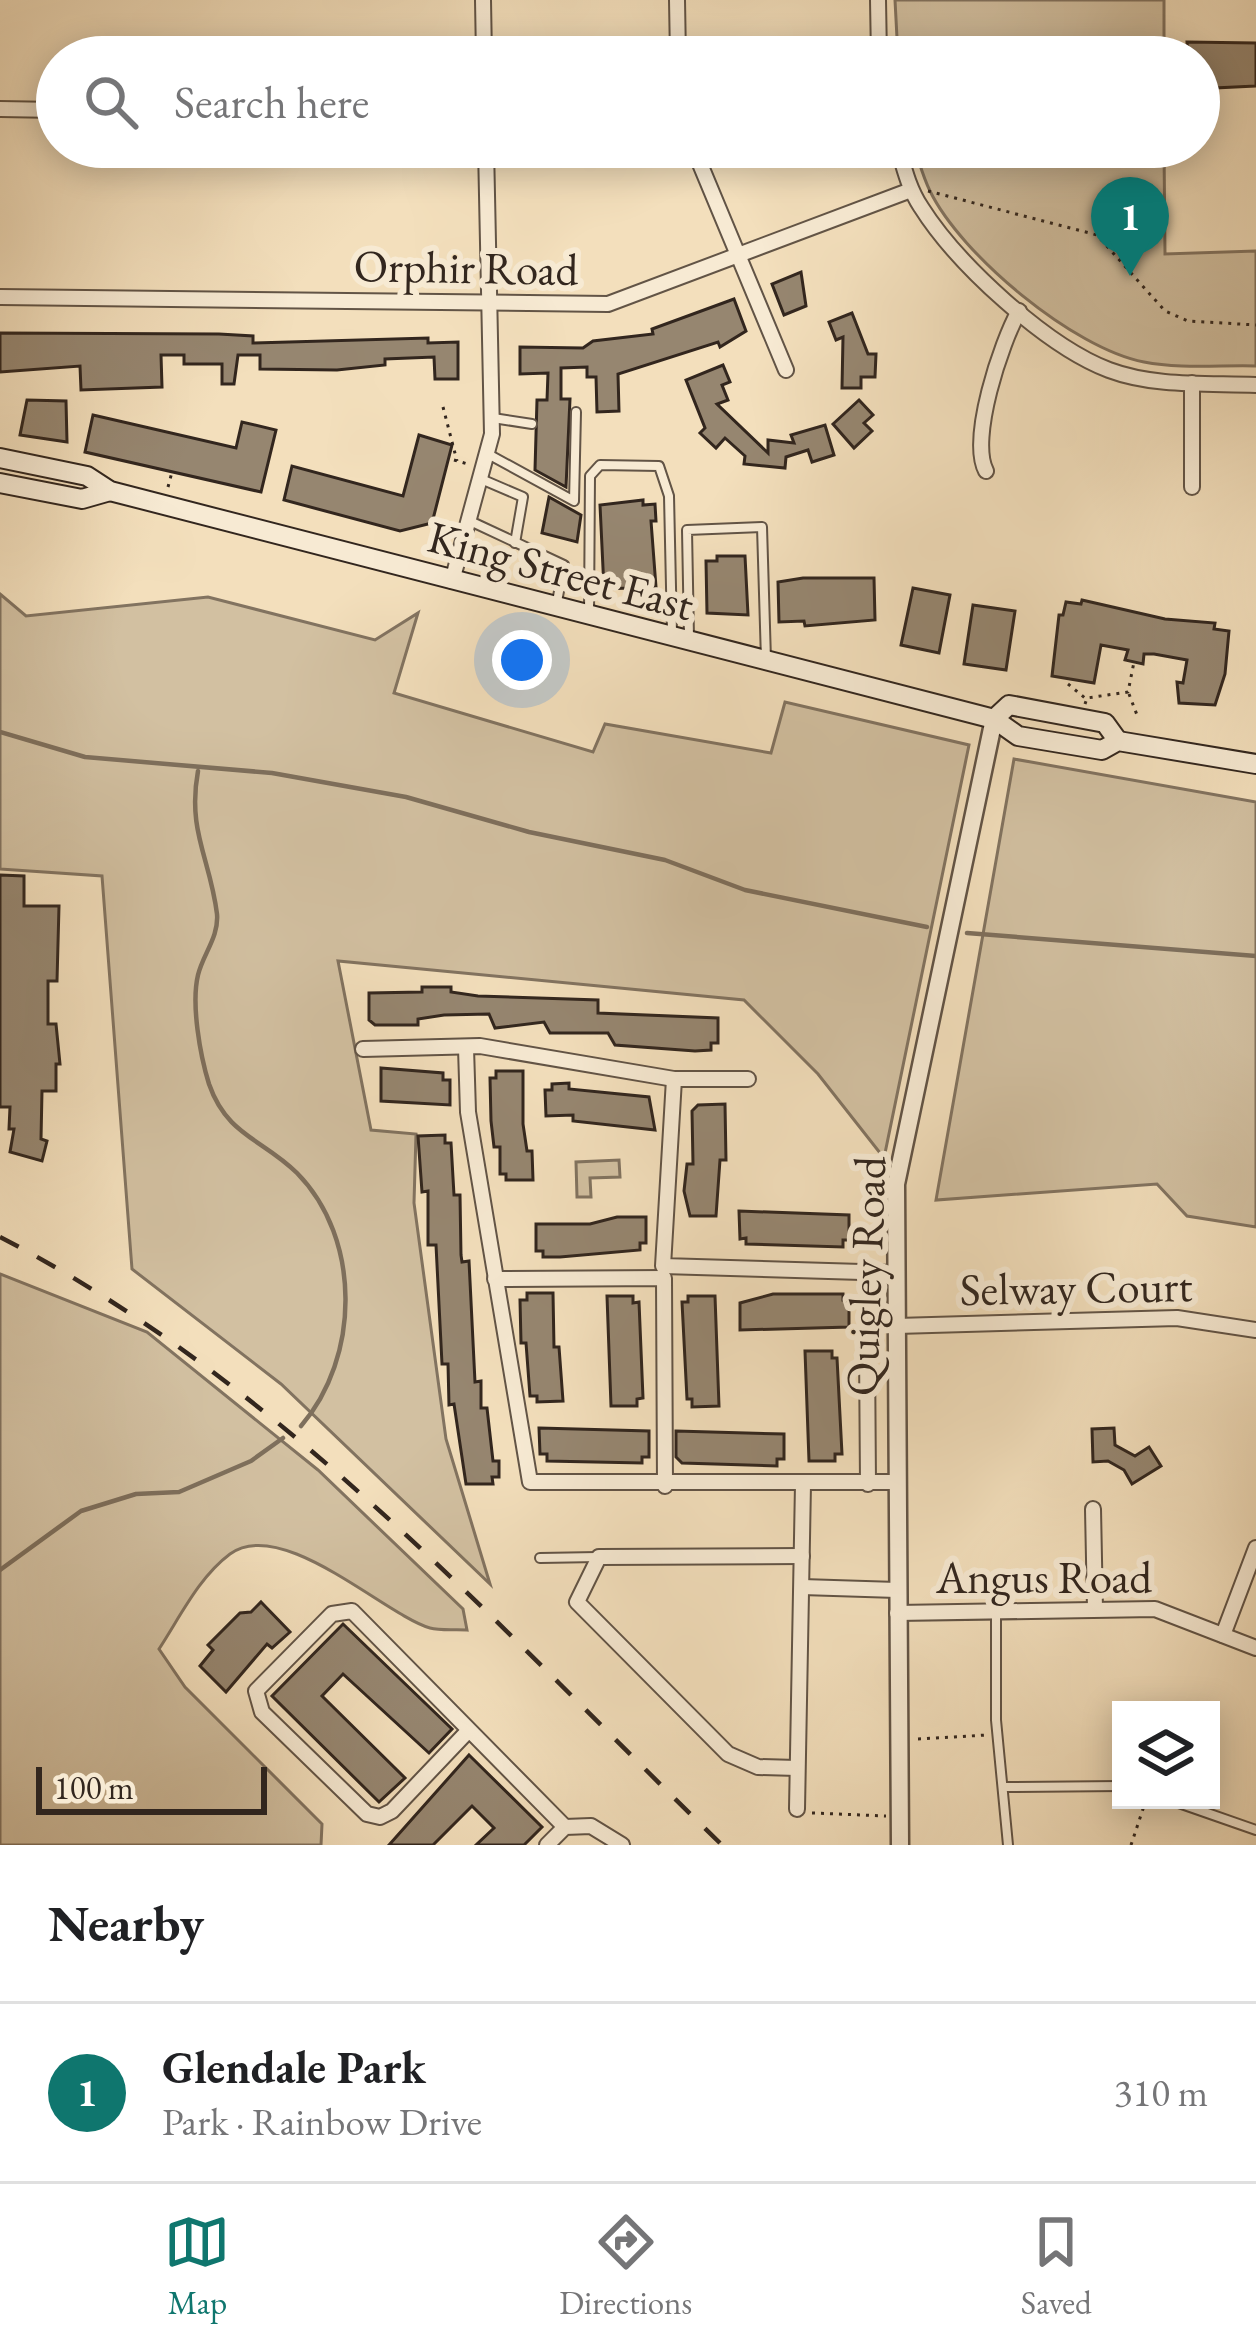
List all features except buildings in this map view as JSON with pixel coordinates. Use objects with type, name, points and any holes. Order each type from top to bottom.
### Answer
[{"type":"main road","name":"King Street East","points":[[0,458],[87,476],[110,491],[589,618],[994,719],[1018,736],[1102,750],[1118,741],[1256,764]]},
{"type":"main road","name":"King Street East","points":[[0,483],[82,499],[110,491]]},
{"type":"main road","name":"King Street East","points":[[994,719],[1009,705],[1106,723],[1118,741]]},
{"type":"street","points":[[483,0],[484,36]]},
{"type":"street","points":[[677,0],[678,36]]},
{"type":"street","points":[[878,0],[879,36]]},
{"type":"street","points":[[0,109],[36,110]]},
{"type":"street","points":[[452,581],[488,454],[491,418],[486,168]]},
{"type":"street","points":[[701,168],[786,370]]},
{"type":"street","points":[[904,168],[911,190],[953,247],[1019,311],[1108,370],[1192,383],[1256,385]]},
{"type":"street","name":"Orphir Road","points":[[0,297],[608,304],[911,190]]},
{"type":"street","points":[[986,471],[978,442],[1009,330],[1019,311]]},
{"type":"street","points":[[1192,383],[1192,487]]},
{"type":"street","name":"Quigley Road","points":[[900,1845],[894,1482],[896,1184],[994,719]]},
{"type":"street","points":[[466,1048],[468,1112],[530,1482],[665,1486],[894,1482]]},
{"type":"street","points":[[363,1049],[512,1049],[674,1078],[748,1078]]},
{"type":"street","points":[[665,1486],[664,1272],[674,1078]]},
{"type":"street","points":[[495,1279],[664,1272],[895,1273]]},
{"type":"street","name":"Selway Court","points":[[897,1326],[1177,1318],[1256,1330]]},
{"type":"street","points":[[867,1350],[868,1484]]},
{"type":"street","points":[[797,1809],[803,1484]]},
{"type":"street","points":[[1093,1509],[1096,1609]]},
{"type":"street","points":[[1223,1635],[1256,1548]]},
{"type":"street","points":[[797,1768],[758,1767],[728,1754],[585,1616],[577,1595],[599,1557],[802,1556]]},
{"type":"street","points":[[802,1587],[897,1590]]},
{"type":"street","name":"Angus Road","points":[[897,1613],[1155,1609],[1256,1648]]},
{"type":"street","points":[[470,1730],[392,1811],[380,1817],[367,1814],[262,1712],[256,1691],[332,1614],[352,1611],[470,1730],[565,1826],[591,1826],[622,1845]]},
{"type":"street","points":[[547,1845],[565,1826]]},
{"type":"lane","points":[[488,454],[574,501],[576,412]]},
{"type":"lane","points":[[491,418],[532,424]]},
{"type":"lane","points":[[589,618],[590,476],[600,465],[659,466],[669,496],[681,642]]},
{"type":"lane","points":[[504,489],[512,468]]},
{"type":"lane","points":[[481,479],[523,497],[514,542]]},
{"type":"lane","points":[[469,521],[564,565],[556,609]]},
{"type":"lane","points":[[681,642],[687,530],[762,527],[766,663]]},
{"type":"lane","points":[[540,1558],[599,1557]]},
{"type":"lane","points":[[996,1612],[998,1735],[1008,1845]]},
{"type":"lane","points":[[1006,1787],[1112,1786]]},
{"type":"lane","points":[[1196,1809],[1256,1830]]},
{"type":"path","points":[[911,190],[950,193],[994,212],[1097,235],[1165,310],[1188,321],[1256,325]]},
{"type":"path","points":[[443,407],[457,461]]},
{"type":"path","points":[[1134,662],[1128,692],[1137,715]]},
{"type":"path","points":[[1068,684],[1087,698],[1128,692]]},
{"type":"path","points":[[1085,706],[1087,698]]},
{"type":"path","points":[[899,1740],[998,1735]]},
{"type":"path","points":[[797,1809],[833,1817],[900,1816]]},
{"type":"path","points":[[1131,1845],[1143,1809]]},
{"type":"shaded area","points":[[895,0],[1164,0],[1164,36],[897,36]]},
{"type":"shaded area","points":[[922,168],[1164,168],[1165,254],[1256,251],[1256,366],[1144,362],[1085,339],[993,270],[945,216]]},
{"type":"shaded area","points":[[0,594],[26,616],[208,597],[375,640],[418,613],[394,693],[593,752],[605,724],[771,753],[785,702],[969,745],[884,1158],[818,1074],[744,1000],[338,961],[371,1130],[416,1134],[414,1203],[446,1439],[490,1584],[281,1384],[132,1269],[102,876],[0,869]]},
{"type":"shaded area","points":[[1014,759],[1256,802],[1256,1227],[1187,1216],[1157,1184],[936,1200]]},
{"type":"shaded area","points":[[619,1160],[620,1177],[590,1178],[591,1197],[577,1197],[576,1162]]},
{"type":"shaded area","points":[[0,1274],[147,1332],[318,1470],[463,1609],[467,1630],[430,1628],[304,1557],[252,1546],[230,1554],[209,1574],[159,1649],[185,1687],[322,1824],[321,1845],[0,1845]]},
{"type":"waterway","points":[[0,732],[85,757],[272,773],[406,797],[529,832],[665,860],[745,890],[927,927]]},
{"type":"waterway","points":[[198,771],[197,828],[217,914],[196,987],[198,1030],[209,1084],[236,1126],[297,1173],[318,1200],[342,1264],[343,1333],[334,1367],[301,1426]]},
{"type":"waterway","points":[[967,933],[1256,956]]},
{"type":"waterway","points":[[0,1570],[81,1511],[136,1494],[179,1492],[251,1461],[283,1438]]},
{"type":"railway","points":[[0,1237],[103,1296],[201,1363],[294,1436],[469,1595],[722,1845]]},
{"type":"place","name":"Glendale Park","points":[[1130,276]]}]
